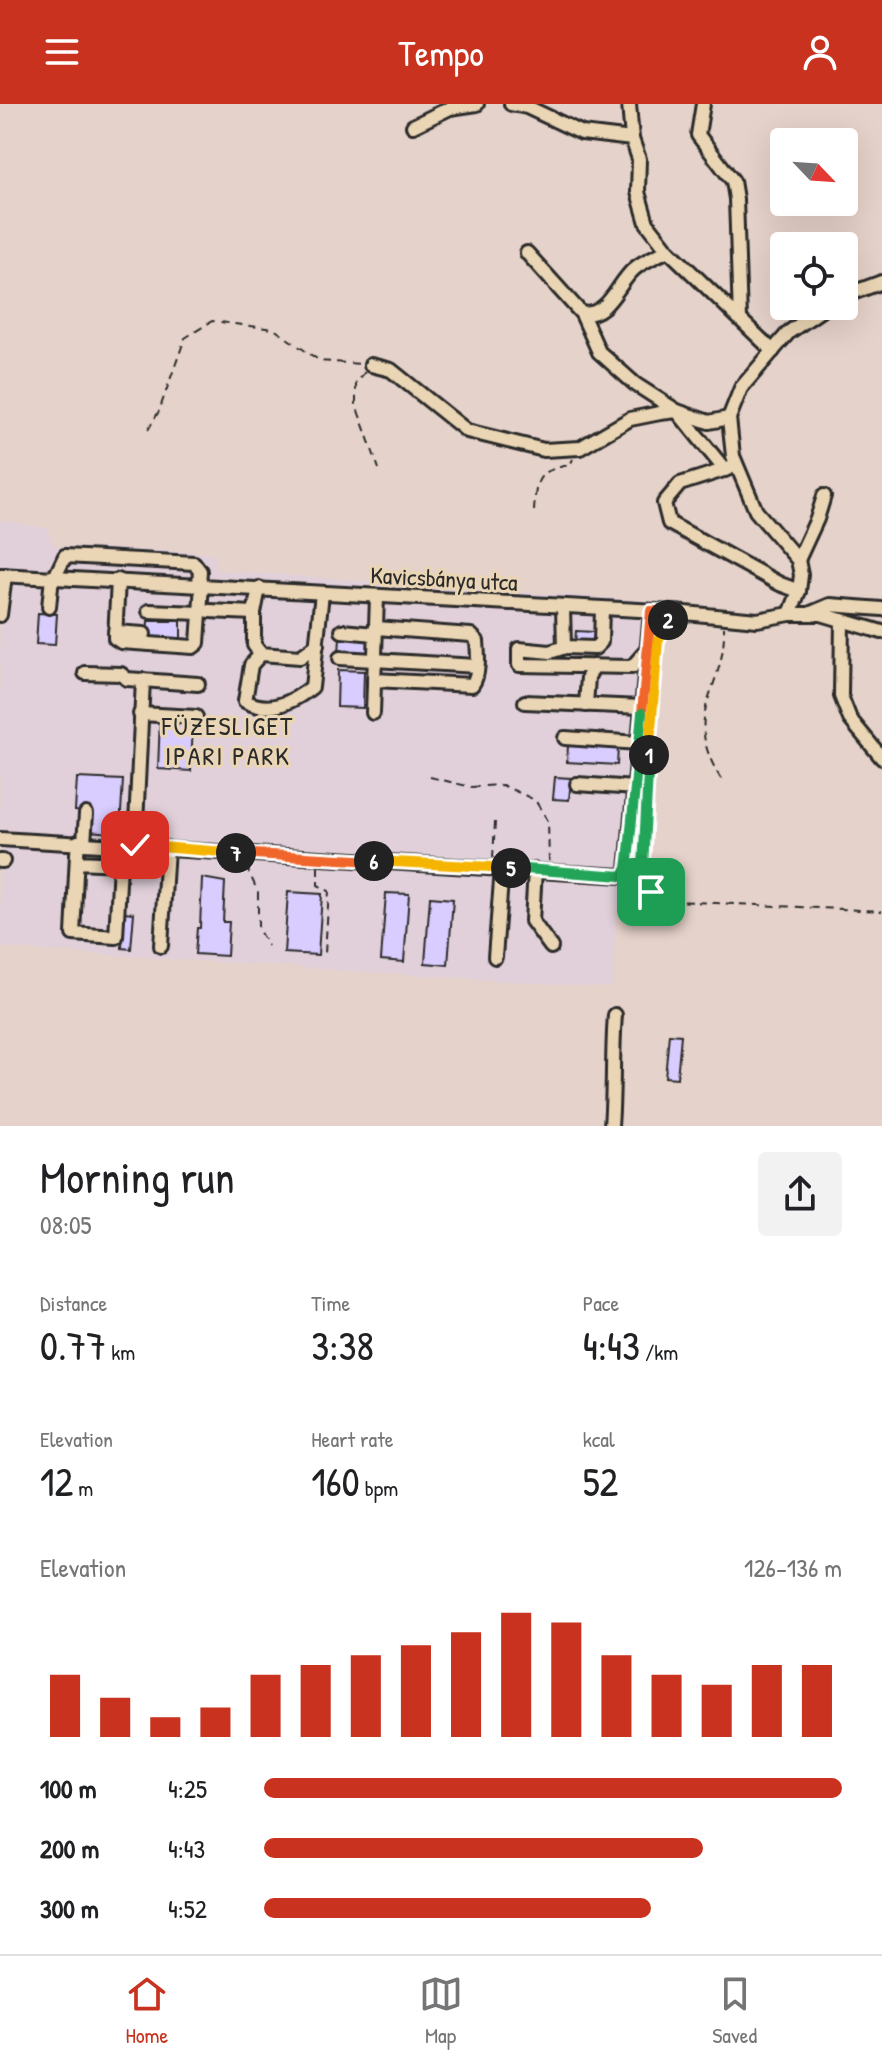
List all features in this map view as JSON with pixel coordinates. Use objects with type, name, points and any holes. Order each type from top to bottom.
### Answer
[{"type":"street","points":[[413,126],[450,108],[477,104]]},
{"type":"street","points":[[511,104],[527,107],[582,133],[619,135],[632,139]]},
{"type":"street","points":[[629,104],[632,139],[639,159],[638,192],[647,223],[668,250],[773,351]]},
{"type":"street","points":[[703,104],[698,135],[733,181],[740,319]]},
{"type":"street","points":[[582,314],[594,314],[604,307],[635,267],[668,250]]},
{"type":"street","points":[[527,253],[582,314],[599,352],[635,384],[677,411],[709,422],[729,418]]},
{"type":"street","points":[[858,291],[882,282]]},
{"type":"street","points":[[731,468],[733,456],[729,418],[741,388],[789,332],[807,320]]},
{"type":"street","points":[[371,365],[391,370],[467,431],[544,450],[580,448],[630,419],[677,411]]},
{"type":"street","points":[[677,411],[731,468],[756,511],[798,560],[801,575],[799,591],[790,614]]},
{"type":"street","points":[[731,468],[680,484],[664,503],[669,523],[780,584],[799,591]]},
{"type":"street","points":[[798,560],[824,496]]},
{"type":"street","points":[[49,607],[53,577],[65,556],[194,563],[200,571],[204,612],[198,643],[193,647],[121,642],[115,638],[116,559]]},
{"type":"street","points":[[0,615],[2,575]]},
{"type":"street","name":"Kavicsbánya utca","points":[[2,575],[675,612],[757,620],[809,614],[882,632]]},
{"type":"street","points":[[259,588],[254,613],[254,645],[261,654],[300,657],[317,645]]},
{"type":"street","points":[[261,654],[251,665],[245,701],[273,708],[297,700],[312,687],[322,593]]},
{"type":"street","points":[[373,713],[377,597]]},
{"type":"street","points":[[809,614],[830,605],[882,609]]},
{"type":"street","points":[[563,607],[565,647]]},
{"type":"street","points":[[602,609],[601,642],[595,648],[565,647],[550,652],[519,649],[519,665],[632,667],[647,650]]},
{"type":"street","points":[[149,611],[254,613]]},
{"type":"street","points":[[0,839],[622,876],[627,869],[651,611]]},
{"type":"street","points":[[842,620],[841,696],[850,719],[882,758]]},
{"type":"street","points":[[342,631],[471,635],[477,641],[476,680],[472,685],[374,680]]},
{"type":"street","points":[[115,632],[144,634]]},
{"type":"street","points":[[340,658],[477,666]]},
{"type":"street","points":[[586,705],[588,677],[594,666]]},
{"type":"street","points":[[85,673],[121,674],[127,679],[198,684]]},
{"type":"street","points":[[135,845],[143,680]]},
{"type":"street","points":[[525,702],[642,707]]},
{"type":"street","points":[[140,710],[196,717]]},
{"type":"street","points":[[565,738],[639,743]]},
{"type":"street","points":[[577,784],[635,788]]},
{"type":"street","points":[[77,862],[120,864],[116,937],[73,934],[77,862],[86,814]]},
{"type":"street","points":[[161,946],[167,848]]},
{"type":"street","points":[[495,957],[498,868]]},
{"type":"street","points":[[535,870],[532,921],[551,947]]},
{"type":"street","points":[[611,1126],[615,1015]]},
{"type":"path","points":[[148,430],[159,411],[185,338],[212,321],[274,329],[320,361],[371,365]]},
{"type":"path","points":[[371,365],[356,383],[356,405],[379,469]]},
{"type":"path","points":[[534,511],[534,485],[545,471],[570,465],[580,448]]},
{"type":"path","points":[[658,641],[662,629],[675,612]]},
{"type":"path","points":[[716,616],[724,626],[725,645],[702,724],[706,750],[721,779]]},
{"type":"path","points":[[649,761],[643,866],[651,892],[674,901],[882,911]]},
{"type":"path","points":[[430,777],[471,787],[502,785],[535,800],[548,821],[550,870]]},
{"type":"path","points":[[495,822],[498,868]]},
{"type":"path","points":[[243,853],[249,877],[258,892],[258,929],[268,946]]},
{"type":"path","points":[[318,858],[318,885],[329,891],[325,953]]},
{"type":"shaded area","points":[[0,520],[48,529],[53,546],[216,553],[215,570],[662,602],[647,851],[659,880],[641,912],[617,910],[612,988],[0,948]]},
{"type":"building","points":[[38,613],[57,614],[55,645],[36,644]]},
{"type":"building","points":[[148,621],[181,621],[181,642],[147,641]]},
{"type":"building","points":[[576,631],[594,632],[594,644],[575,643]]},
{"type":"building","points":[[340,637],[371,639],[370,655],[339,654]]},
{"type":"building","points":[[338,670],[364,671],[363,708],[337,707]]},
{"type":"building","points":[[160,718],[193,720],[191,771],[158,769]]},
{"type":"building","points":[[568,745],[618,748],[617,765],[567,762]]},
{"type":"building","points":[[555,777],[571,778],[569,800],[553,799]]},
{"type":"building","points":[[77,778],[123,780],[120,828],[115,833],[87,831],[88,812],[75,811]]},
{"type":"building","points":[[202,878],[225,882],[223,922],[229,922],[227,956],[195,954],[197,928],[200,928]]},
{"type":"building","points":[[288,892],[322,894],[318,955],[284,953]]},
{"type":"building","points":[[386,893],[409,894],[404,962],[381,960]]},
{"type":"building","points":[[430,897],[453,899],[448,965],[425,963]]},
{"type":"building","points":[[124,912],[134,913],[131,949],[122,948]]},
{"type":"building","points":[[669,1034],[681,1035],[677,1078],[665,1077]]},
{"type":"district","name":"FÜZESLIGET IPARI PARK","points":[[228,740]]},
{"type":"route","points":[[135,845],[622,876],[627,869],[651,611],[675,612],[662,629],[658,641],[643,866],[651,892]]}]
